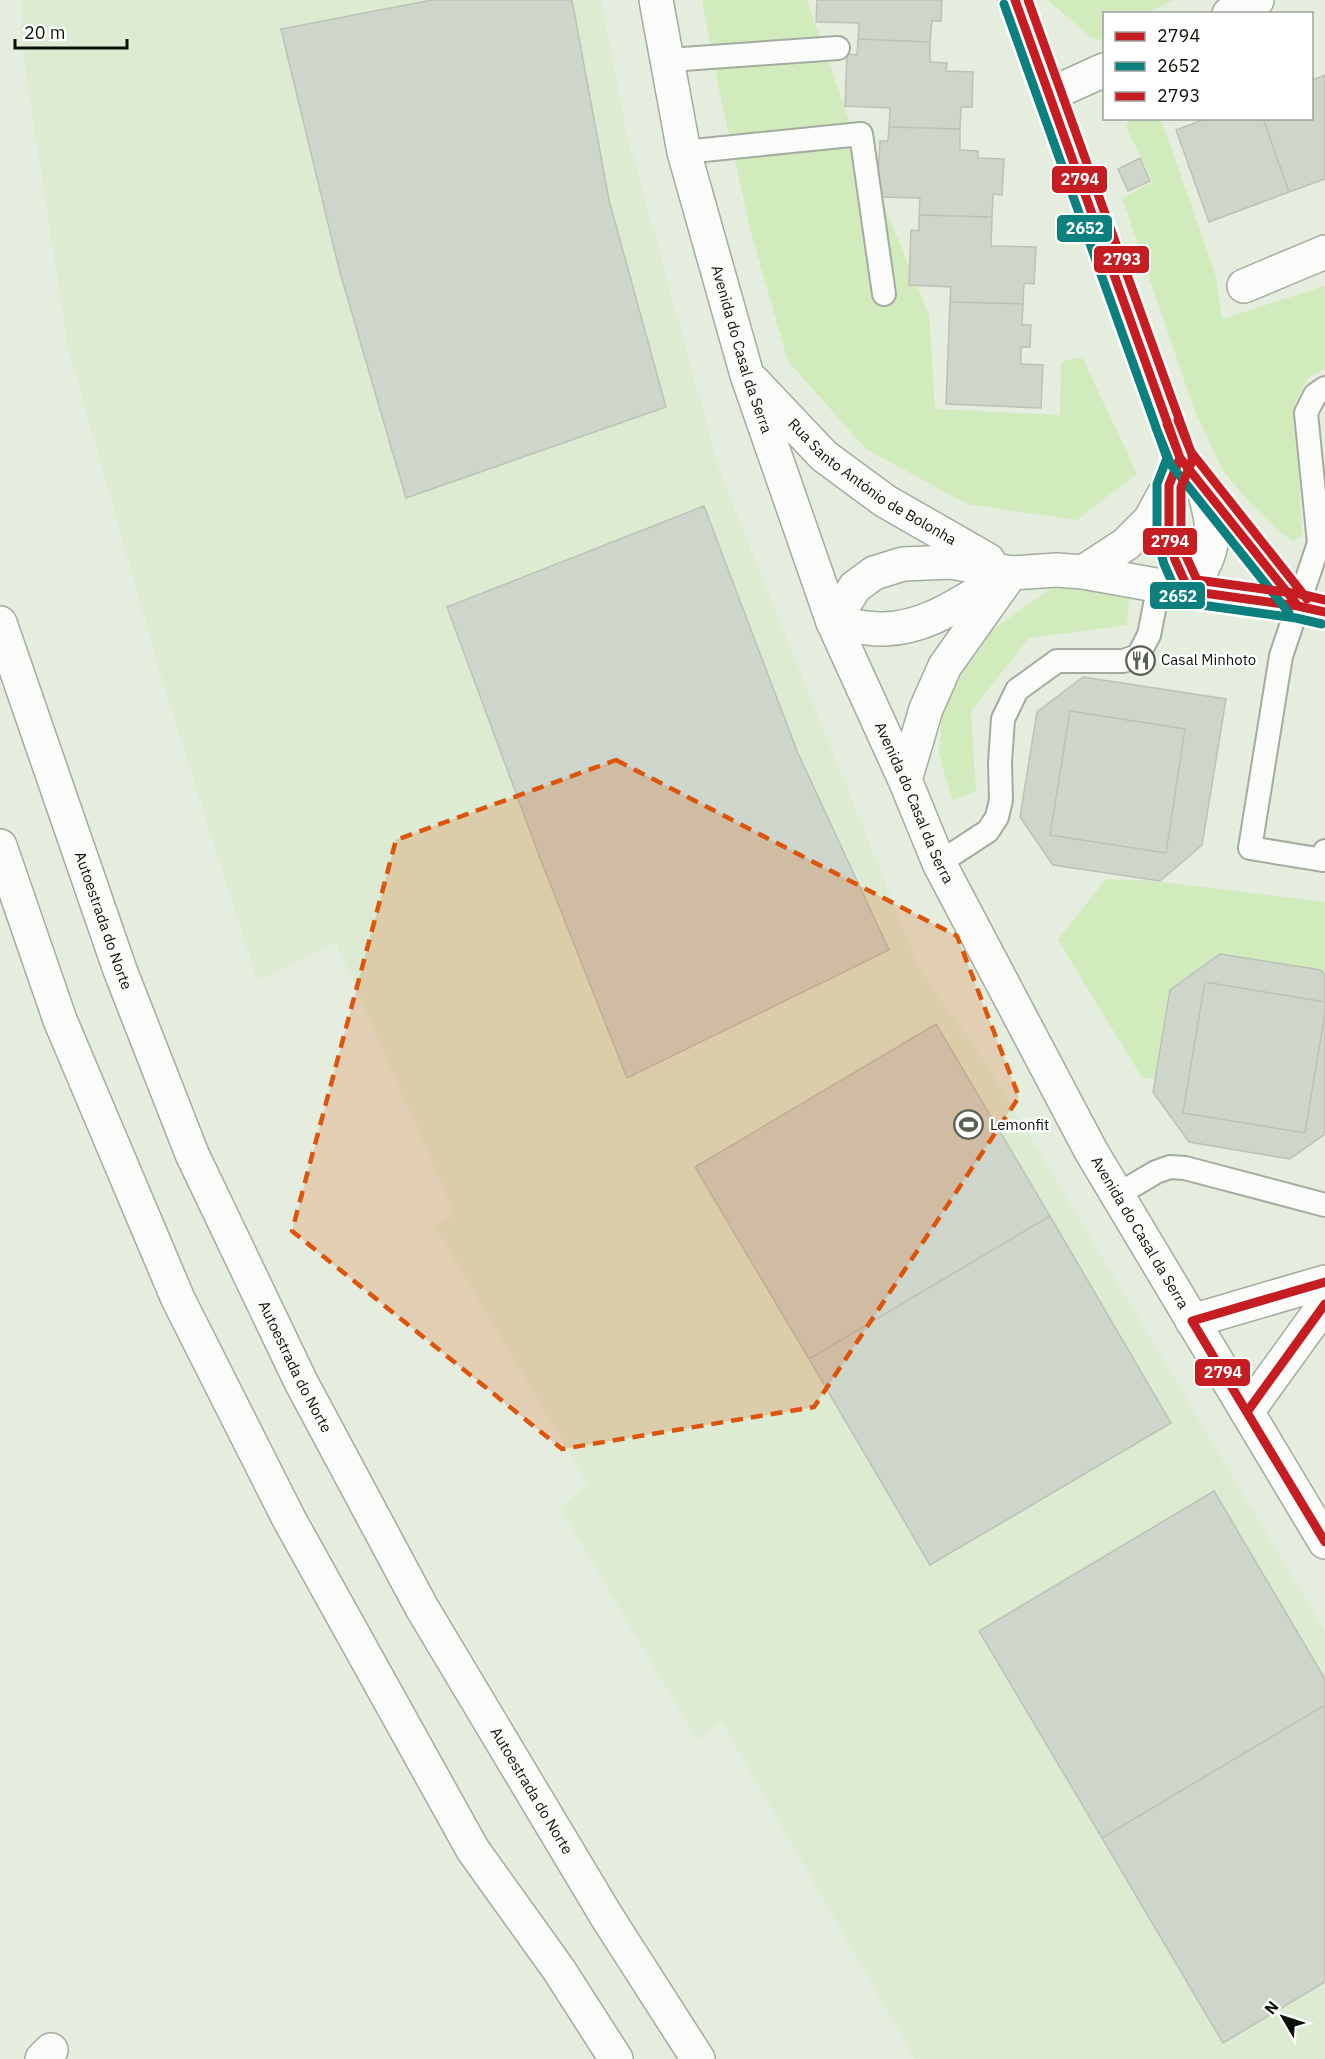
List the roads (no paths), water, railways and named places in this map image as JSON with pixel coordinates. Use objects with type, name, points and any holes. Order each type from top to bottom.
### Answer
[{"type":"main road","name":"Avenida do Casal da Serra","points":[[656,0],[669,60],[684,152],[747,375],[833,622],[905,780],[939,863],[1091,1151],[1325,1542]]},
{"type":"main road","points":[[1015,0],[1049,95],[1174,472],[1168,538],[1175,560],[1174,588]]},
{"type":"main road","points":[[1233,12],[1257,0]]},
{"type":"main road","points":[[1049,95],[1103,70]]},
{"type":"main road","points":[[1244,286],[1325,252]]},
{"type":"main road","name":"Rua Santo António de Bolonha","points":[[747,375],[824,456],[885,501],[1011,573]]},
{"type":"main road","points":[[1174,472],[1203,489],[1312,609]]},
{"type":"main road","points":[[1083,572],[1126,544],[1149,520],[1174,472]]},
{"type":"main road","points":[[1174,588],[1204,568],[1212,545],[1212,520],[1203,489]]},
{"type":"main road","name":"Rua Santo António de Bolonha","points":[[1011,573],[942,614],[916,624],[884,629],[833,622],[855,587],[874,573],[903,564],[951,562],[1011,573],[1057,570],[1083,572],[1312,609]]},
{"type":"main road","points":[[905,780],[926,709],[945,666],[1011,573]]},
{"type":"main road","name":"Autoestrada do Norte","points":[[0,623],[120,970],[192,1154],[301,1382],[422,1608],[607,1917],[698,2059]]},
{"type":"main road","points":[[0,846],[60,1020],[178,1299],[289,1519],[473,1850],[559,1970],[616,2059]]},
{"type":"main road","points":[[1192,1321],[1325,1282]]},
{"type":"main road","points":[[1246,1412],[1325,1304]]},
{"type":"lane","points":[[669,60],[838,48]]},
{"type":"lane","points":[[684,152],[861,134],[884,294]]},
{"type":"lane","points":[[1325,388],[1315,395],[1306,413],[1319,543],[1312,609],[1281,656],[1250,848],[1323,860],[1325,851]]},
{"type":"lane","points":[[939,863],[988,831],[997,817],[1001,800],[1000,762],[1003,719],[1017,690],[1057,661],[1123,661],[1138,656],[1174,588]]},
{"type":"lane","points":[[1117,1195],[1156,1172],[1170,1167],[1185,1168],[1325,1205]]},
{"type":"place","name":"Casal Minhoto","points":[[1140,660]]},
{"type":"place","name":"Lemonfit","points":[[969,1125]]}]
